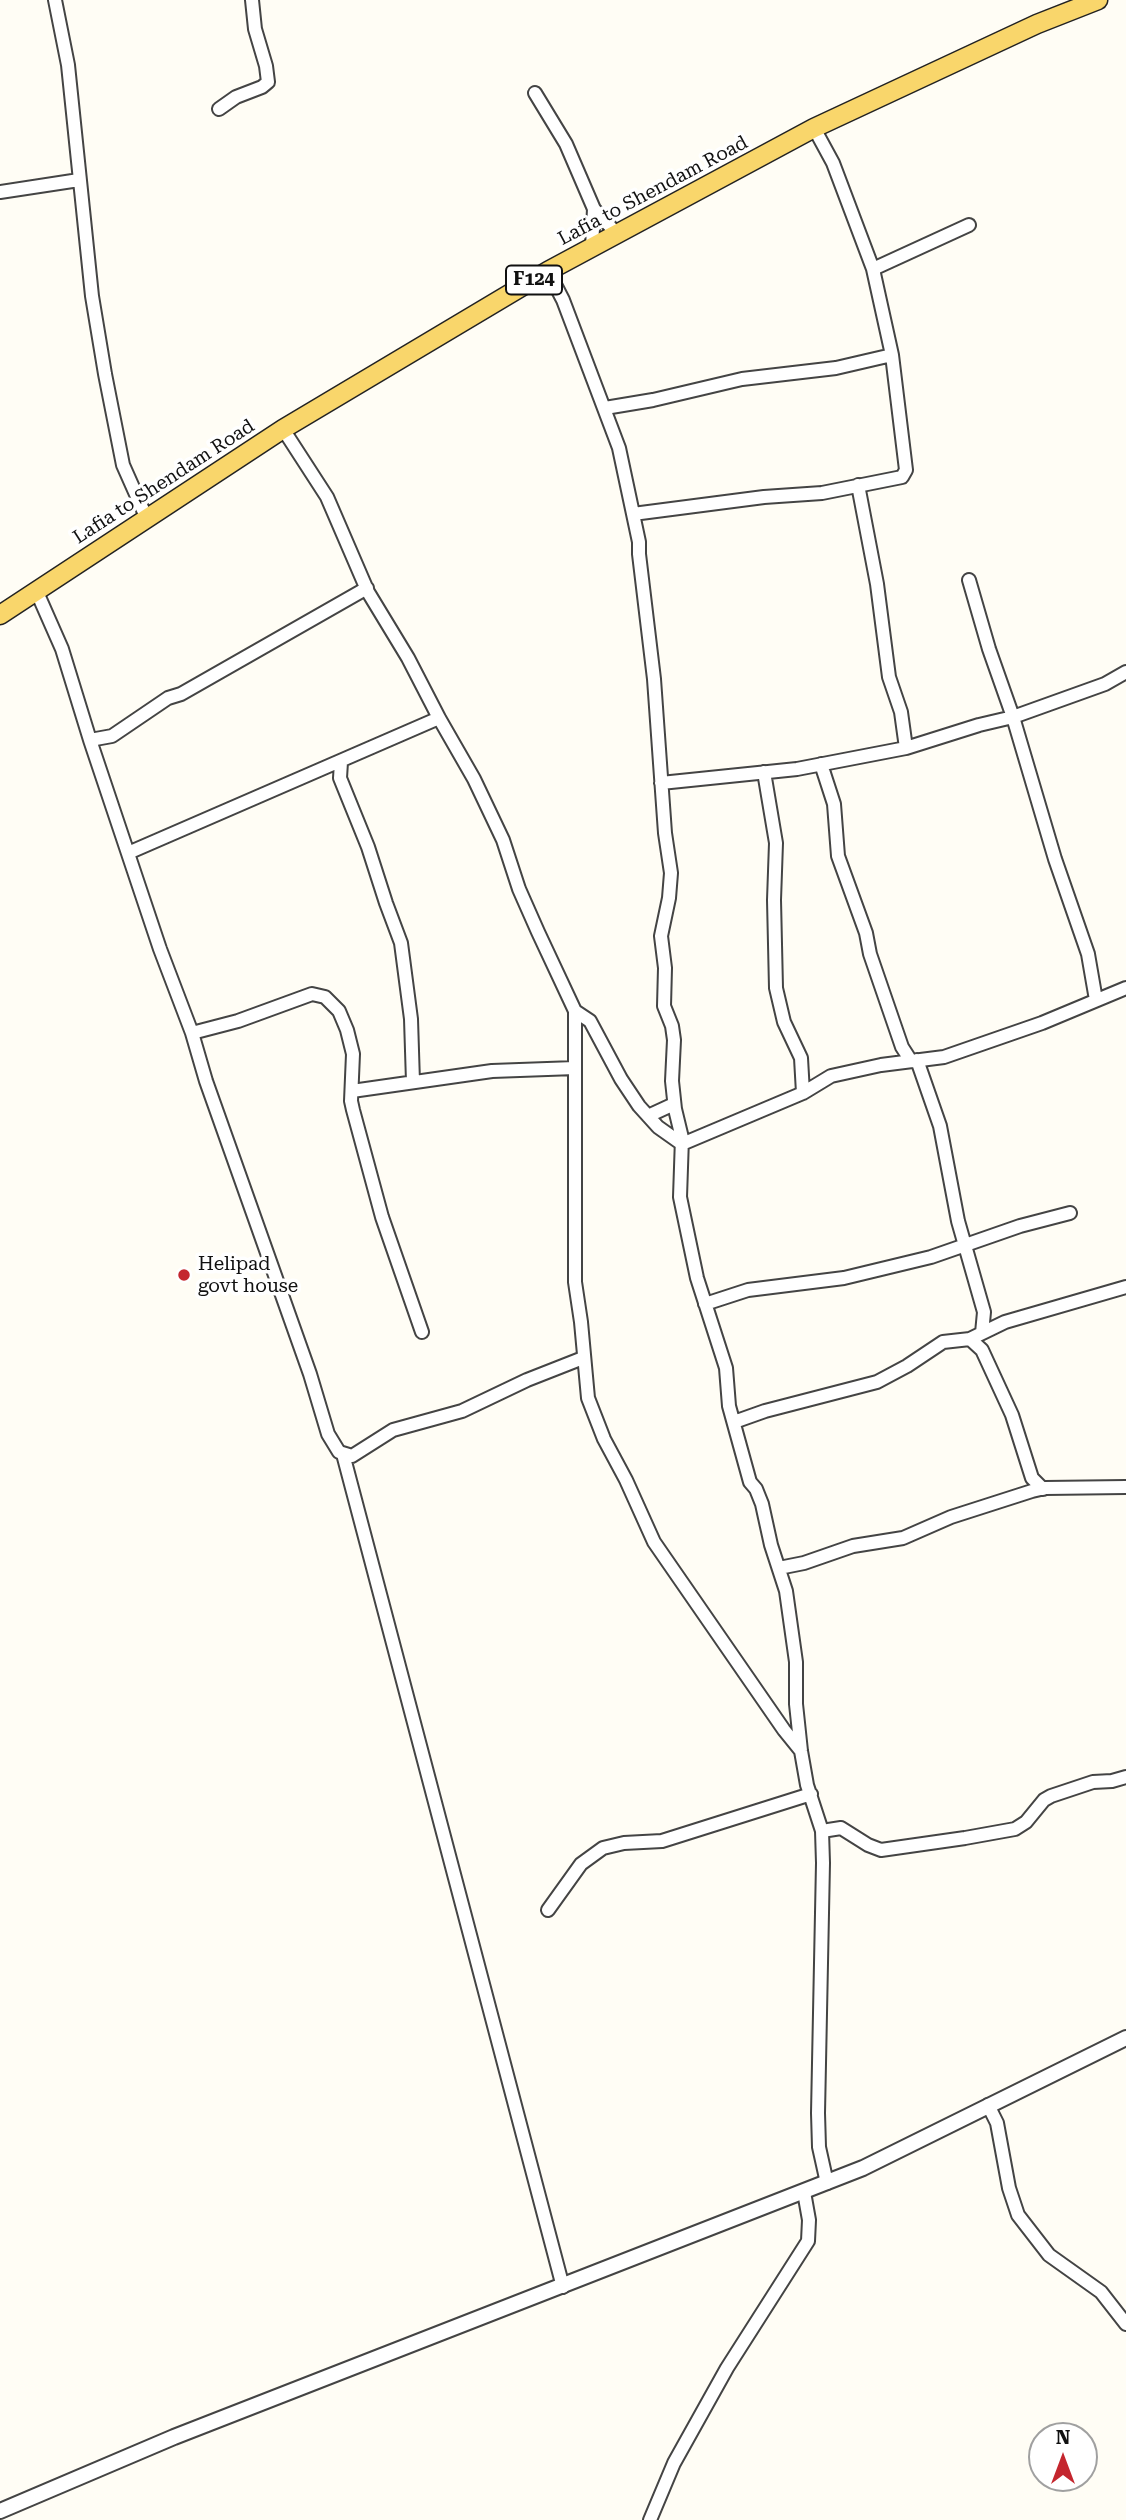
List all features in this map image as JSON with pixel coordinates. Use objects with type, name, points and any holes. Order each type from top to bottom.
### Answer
[{"type":"main road","name":"Lafia to Shendam Road","points":[[0,615],[282,429],[548,271],[814,128],[1037,24],[1098,0]]},
{"type":"street","points":[[55,0],[68,65],[92,296],[123,465],[147,519]]},
{"type":"street","points":[[219,109],[236,97],[268,82],[255,29],[252,0]]},
{"type":"street","points":[[535,93],[566,144],[594,209],[617,234]]},
{"type":"street","points":[[634,514],[764,496],[822,493],[896,478],[906,473],[892,355],[873,269],[833,163],[814,128]]},
{"type":"street","points":[[0,192],[79,180]]},
{"type":"street","points":[[592,247],[594,209]]},
{"type":"street","points":[[873,269],[970,225]]},
{"type":"street","points":[[548,271],[563,300],[619,448],[639,542],[671,873],[661,936],[665,968],[664,1006],[674,1040],[672,1081],[682,1144],[680,1197],[705,1304],[726,1368],[734,1423],[750,1482],[762,1504],[771,1545],[786,1591],[796,1662],[796,1704],[801,1751],[821,1831],[823,1863],[818,2102],[819,2147],[827,2183]]},
{"type":"street","points":[[605,408],[653,400],[742,379],[836,368],[892,355]]},
{"type":"street","points":[[282,429],[327,497],[367,588],[474,779],[503,840],[519,889],[575,1011],[575,1282],[588,1398],[604,1439],[626,1480],[653,1542],[801,1751]]},
{"type":"street","points":[[858,485],[877,584],[889,677],[901,712],[906,748]]},
{"type":"street","points":[[969,580],[1055,859],[1088,954],[1096,1000]]},
{"type":"street","points":[[90,740],[112,736],[168,698],[181,694],[367,588]]},
{"type":"street","points":[[36,590],[62,649],[160,949],[192,1033],[206,1081],[335,1449],[352,1455],[393,1430],[462,1411],[527,1380],[583,1358]]},
{"type":"street","points":[[661,783],[797,769],[906,748],[1013,717],[1105,684],[1126,672]]},
{"type":"street","points":[[128,853],[439,719]]},
{"type":"street","points":[[341,762],[340,778],[368,847],[401,943],[411,1018],[413,1082]]},
{"type":"street","points":[[821,764],[834,804],[838,856],[902,1047],[914,1060],[940,1125],[965,1245],[984,1312],[995,1327]]},
{"type":"street","points":[[324,769],[340,778]]},
{"type":"street","points":[[764,772],[776,842],[776,988],[784,1022],[801,1058],[803,1093]]},
{"type":"street","points":[[682,1144],[803,1093],[831,1076],[849,1070],[944,1057],[1042,1023],[1126,988]]},
{"type":"street","points":[[192,1033],[238,1021],[305,995],[321,995],[332,1002],[347,1030],[353,1054],[351,1101],[382,1217],[422,1332]]},
{"type":"street","points":[[575,1011],[590,1021],[621,1079],[648,1116],[658,1127],[682,1144]]},
{"type":"street","points":[[352,1091],[492,1071],[575,1068]]},
{"type":"street","points":[[648,1116],[674,1104]]},
{"type":"street","points":[[705,1304],[748,1290],[844,1278],[930,1257],[1020,1226],[1070,1213]]},
{"type":"street","points":[[734,1423],[765,1411],[877,1382],[943,1342],[978,1335],[995,1327],[1126,1287]]},
{"type":"street","points":[[984,1312],[978,1335],[982,1350],[1012,1415],[1032,1478],[1044,1489]]},
{"type":"street","points":[[343,1454],[563,2287]]},
{"type":"street","points":[[1027,1492],[1032,1478]]},
{"type":"street","points":[[779,1568],[804,1563],[853,1546],[903,1538],[951,1517],[1027,1492],[1044,1489],[1126,1487]]},
{"type":"street","points":[[821,1831],[841,1828],[867,1845],[881,1850],[965,1838],[1015,1829],[1026,1822],[1044,1800],[1051,1796],[1093,1782],[1126,1777]]},
{"type":"street","points":[[548,1910],[581,1864],[603,1848],[624,1843],[662,1841],[811,1794]]},
{"type":"street","points":[[0,2511],[174,2437],[863,2168],[1126,2038]]},
{"type":"street","points":[[988,2105],[997,2123],[1009,2188],[1018,2215],[1049,2255],[1101,2292],[1126,2323]]},
{"type":"street","points":[[650,2520],[674,2463],[727,2368],[808,2241],[809,2220],[804,2192]]},
{"type":"place","name":"Helipad govt house","points":[[184,1275]]}]
